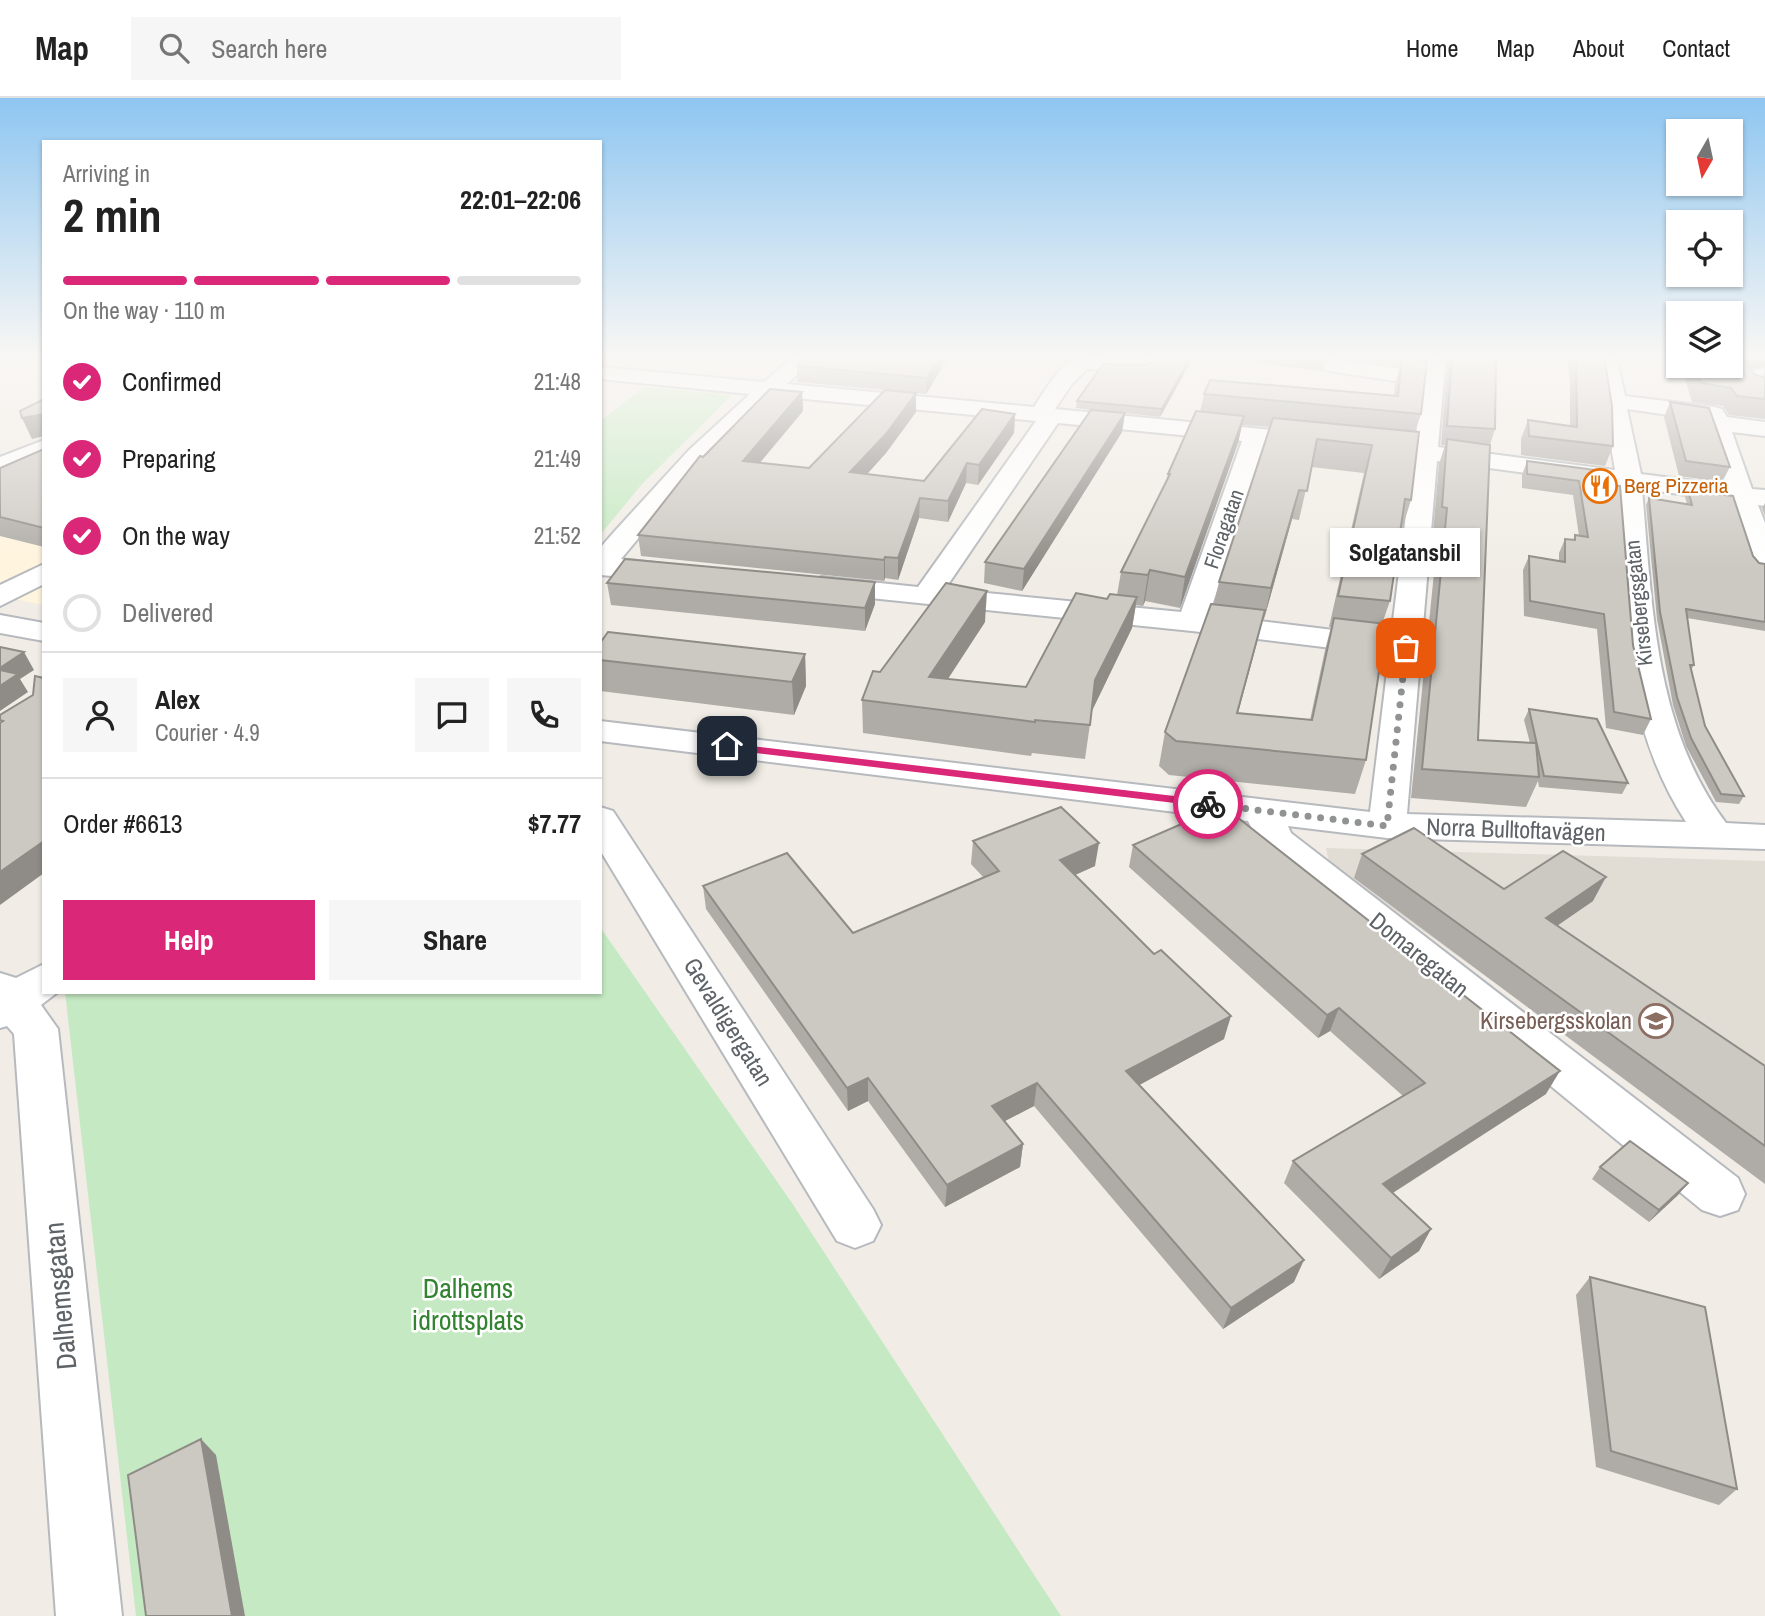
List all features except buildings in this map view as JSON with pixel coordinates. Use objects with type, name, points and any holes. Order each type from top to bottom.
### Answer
[{"type":"street","points":[[602,563],[646,507],[688,462],[727,427]]},
{"type":"street","points":[[926,596],[1038,427]]},
{"type":"street","points":[[1159,427],[1428,452],[1749,494]]},
{"type":"street","points":[[1387,826],[1429,427]]},
{"type":"street","name":"Kirsebergsgatan","points":[[1619,427],[1627,479],[1640,646],[1665,751],[1699,814],[1715,836]]},
{"type":"street","points":[[1719,427],[1749,494],[1762,546]]},
{"type":"street","name":"Floragatan","points":[[1192,622],[1256,436]]},
{"type":"street","points":[[0,466],[42,448]]},
{"type":"street","points":[[602,566],[695,575]]},
{"type":"street","points":[[0,597],[36,570]]},
{"type":"street","points":[[790,583],[1192,622],[1406,648]]},
{"type":"street","points":[[0,624],[42,632]]},
{"type":"street","name":"Norra Bulltoftavägen","points":[[602,732],[1387,826],[1765,836]]},
{"type":"street","name":"Domaregatan","points":[[1262,810],[1275,840],[1720,1194]]},
{"type":"street","name":"Gevaldigergatan","points":[[602,822],[855,1225]]},
{"type":"street","name":"Dalhemsgatan","points":[[15,996],[36,1029],[89,1616]]},
{"type":"shaded area","points":[[42,461],[42,605],[0,596],[0,478]]},
{"type":"shaded area","name":"Kirsebergsskolan","points":[[1326,848],[1765,861],[1765,1178],[1329,863]]},
{"type":"green space","points":[[602,427],[700,427],[642,484],[602,533]]},
{"type":"green space","name":"Dalhems idrottsplats","points":[[602,930],[792,1203],[1061,1616],[136,1616],[65,994],[602,994]]},
{"type":"way so far","points":[[1208,804],[1387,826],[1406,648]]},
{"type":"place","name":"Berg Pizzeria","points":[[1600,486]]},
{"type":"place","name":"Solgatansbil","points":[[1406,648]]},
{"type":"place","name":"Kirsebergsskolan","points":[[1656,1021]]},
{"type":"route","points":[[727,746],[1208,804]]}]
